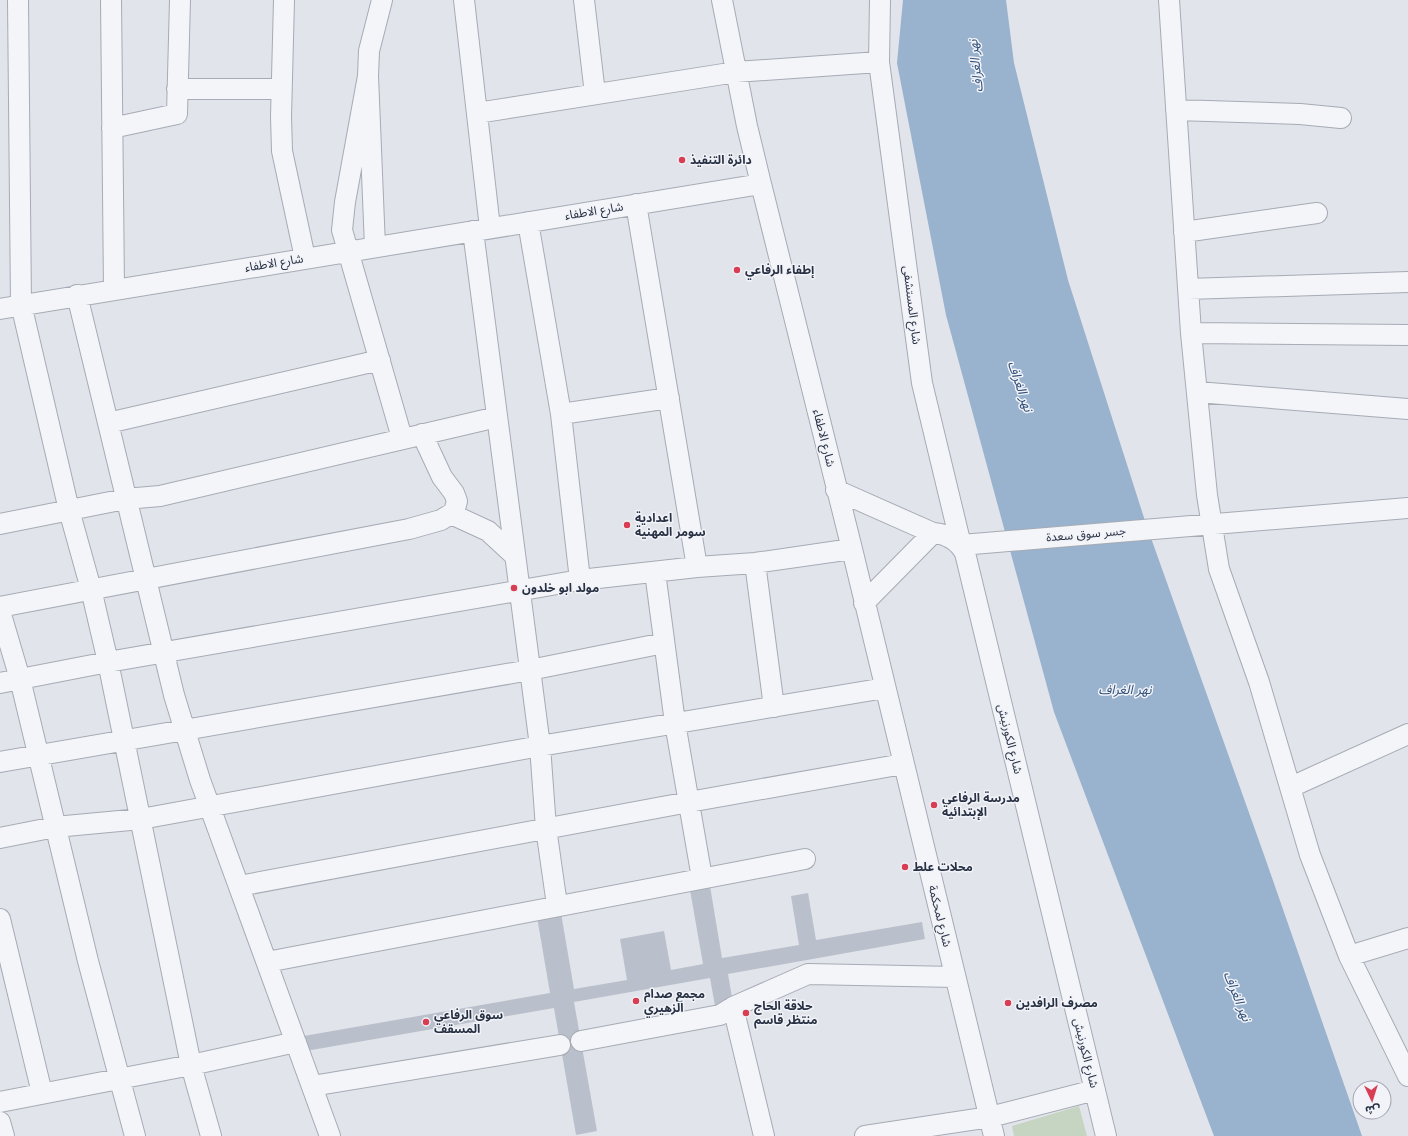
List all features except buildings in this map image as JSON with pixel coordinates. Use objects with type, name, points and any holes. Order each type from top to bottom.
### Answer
[{"type":"street","points":[[18,0],[22,304],[69,510],[91,589],[108,662],[191,1065],[211,1136]]},
{"type":"street","points":[[111,0],[114,289]]},
{"type":"street","points":[[112,128],[177,114],[180,0]]},
{"type":"street","points":[[284,0],[282,151],[305,258]]},
{"type":"street","points":[[375,247],[368,76],[369,51],[382,0]]},
{"type":"street","points":[[464,0],[477,113],[481,230],[497,417],[540,746],[546,828],[557,905]]},
{"type":"street","points":[[584,0],[595,94]]},
{"type":"street","points":[[722,0],[747,126],[761,184]]},
{"type":"street","name":"شارع المستشفى","points":[[880,0],[879,62],[922,383],[961,545]]},
{"type":"street","points":[[1169,0],[1191,333],[1207,496],[1213,523],[1219,569],[1259,682],[1310,855],[1349,956],[1408,1076]]},
{"type":"street","points":[[477,113],[736,72],[879,62]]},
{"type":"street","points":[[368,76],[345,202],[342,230],[402,438]]},
{"type":"street","points":[[177,89],[282,89]]},
{"type":"street","points":[[1176,110],[1300,114],[1340,118]]},
{"type":"street","name":"شارع الاطفاء","points":[[0,309],[22,304],[761,184],[836,490],[852,549],[864,603]]},
{"type":"street","points":[[636,204],[697,567]]},
{"type":"street","points":[[1184,232],[1317,213]]},
{"type":"street","points":[[528,222],[561,414],[580,580]]},
{"type":"street","points":[[1188,289],[1408,282]]},
{"type":"street","points":[[77,295],[125,499],[163,653],[184,729],[209,805],[330,1136]]},
{"type":"street","points":[[1191,333],[1408,335]]},
{"type":"street","points":[[108,423],[380,360]]},
{"type":"street","points":[[1197,392],[1408,408]]},
{"type":"street","points":[[561,414],[668,398]]},
{"type":"street","points":[[0,524],[125,499],[160,496],[402,438],[497,417]]},
{"type":"street","points":[[0,607],[409,530],[431,524],[451,514],[456,508],[457,501],[454,493],[442,477],[422,434]]},
{"type":"street","points":[[836,490],[933,533],[949,536],[961,545]]},
{"type":"street","name":"جسر سوق سعدة","points":[[961,545],[1408,508]]},
{"type":"street","points":[[451,514],[488,531],[514,555]]},
{"type":"street","points":[[864,603],[933,533]]},
{"type":"street","name":"شارع الكورنيش","points":[[961,545],[969,570],[1106,1136]]},
{"type":"street","points":[[0,683],[108,662],[580,580],[697,567],[755,563],[852,549]]},
{"type":"street","points":[[755,563],[774,707]]},
{"type":"street","points":[[655,572],[675,723],[702,878]]},
{"type":"street","name":"شارع لمحكمة","points":[[864,603],[994,1136]]},
{"type":"street","points":[[0,611],[20,679],[37,756],[88,961],[135,1136]]},
{"type":"street","points":[[0,762],[530,670],[664,643]]},
{"type":"street","points":[[0,838],[55,827],[141,819],[209,805],[540,746],[885,688]]},
{"type":"street","points":[[1290,788],[1408,734]]},
{"type":"street","points":[[239,886],[546,828],[903,764]]},
{"type":"street","points":[[267,962],[557,905],[805,859]]},
{"type":"street","points":[[0,919],[42,1093]]},
{"type":"street","points":[[1349,956],[1408,938]]},
{"type":"street","points":[[581,1041],[720,1015],[733,1007],[808,974],[955,977]]},
{"type":"street","points":[[733,1007],[764,1136]]},
{"type":"street","points":[[0,1102],[191,1065],[296,1042]]},
{"type":"street","points":[[312,1086],[560,1045]]},
{"type":"street","points":[[866,1136],[990,1117],[1095,1090]]},
{"type":"street","points":[[0,1122],[4,1136]]},
{"type":"green space","points":[[1079,1106],[1087,1136],[1014,1136],[1012,1126]]},
{"type":"water","name":"نهر الغراف","points":[[903,0],[1006,0],[1014,63],[1068,280],[1146,524],[1352,1107],[1352,1120],[1356,1120],[1362,1136],[1214,1136],[1054,712],[946,315],[897,63]]},
{"type":"place","name":"دائرة التنفيذ","points":[[682,160]]},
{"type":"place","name":"إطفاء الرفاعي","points":[[737,270]]},
{"type":"place","name":"اعدادية سومر المهنية","points":[[627,525]]},
{"type":"place","name":"مولد ابو خلدون","points":[[514,588]]},
{"type":"place","name":"مدرسة الرفاعي الإبتدائية","points":[[934,805]]},
{"type":"place","name":"محلات علط","points":[[905,867]]},
{"type":"place","name":"مجمع صدام الزهيري","points":[[636,1001]]},
{"type":"place","name":"مصرف الرافدين","points":[[1008,1003]]},
{"type":"place","name":"حلاقة الحاج منتظر قاسم","points":[[746,1013]]},
{"type":"place","name":"سوق الرفاعي المسقف","points":[[426,1022]]}]
